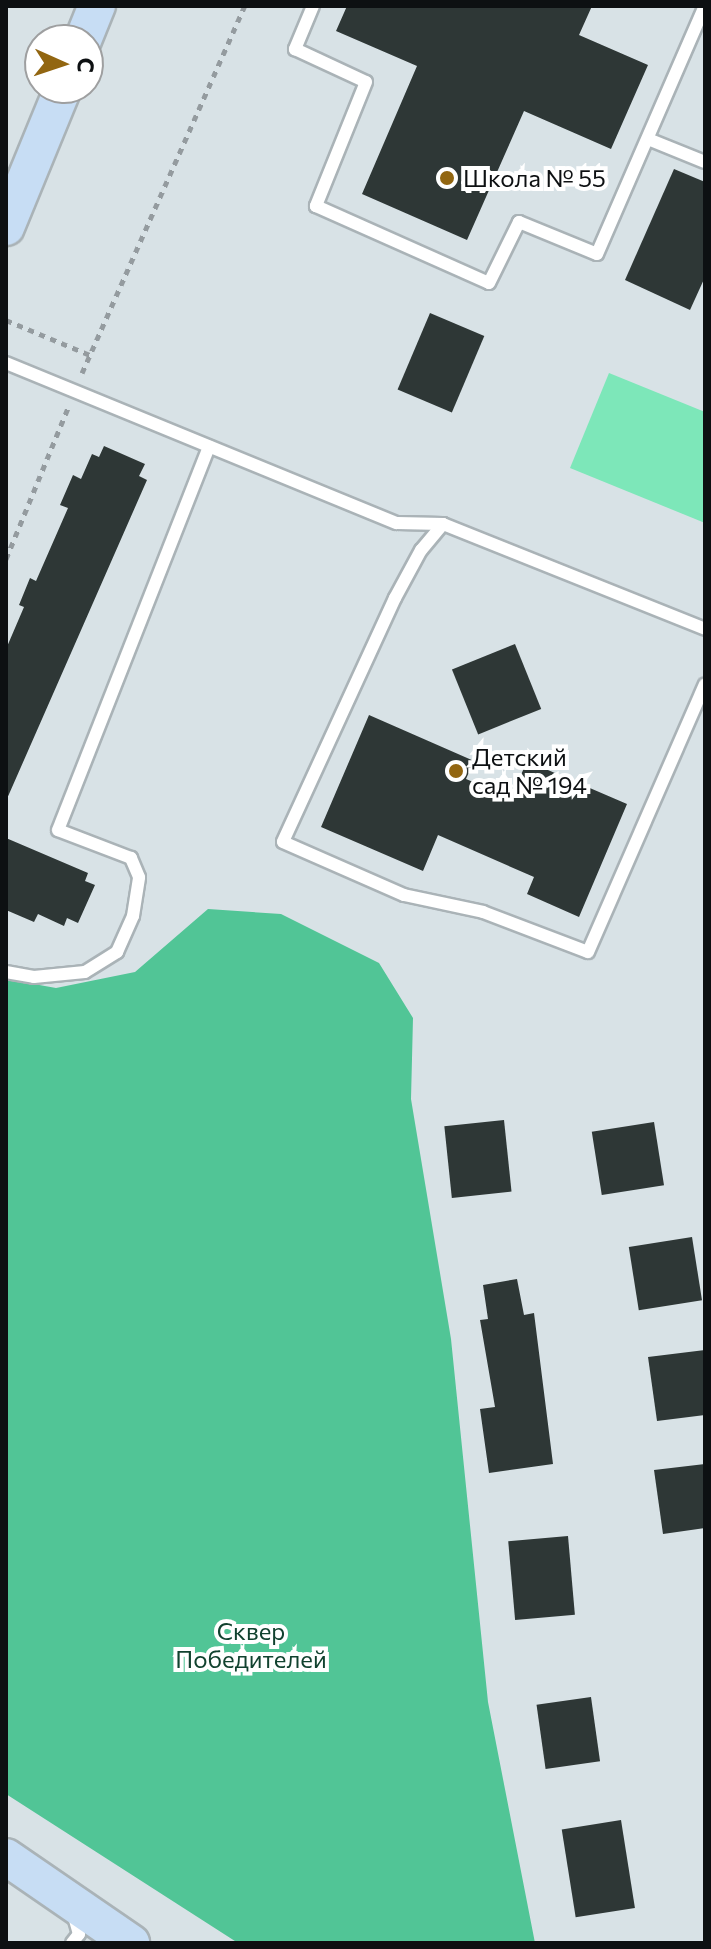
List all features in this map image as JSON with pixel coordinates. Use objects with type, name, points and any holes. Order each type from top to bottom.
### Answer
[{"type":"street","points":[[6,227],[56,104]]},
{"type":"street","points":[[6,1857],[131,1943]]},
{"type":"lane","points":[[313,6],[295,49],[366,82],[316,206],[489,283],[519,222],[597,254],[705,6]]},
{"type":"lane","points":[[648,139],[705,162]]},
{"type":"lane","points":[[6,363],[397,523],[443,524],[705,629]]},
{"type":"lane","points":[[6,972],[34,977],[85,972],[117,952],[133,916],[139,877],[131,858],[58,830],[209,447]]},
{"type":"lane","points":[[443,524],[421,550],[395,598],[283,842],[404,895],[483,912],[588,952],[705,684]]},
{"type":"lane","points":[[70,1901],[79,1934],[72,1943]]},
{"type":"path","points":[[6,559],[74,392],[245,6]]},
{"type":"path","points":[[6,320],[90,355]]},
{"type":"green space","points":[[609,373],[705,412],[705,523],[570,468]]},
{"type":"green space","name":"Сквер Победителей","points":[[208,909],[281,914],[379,963],[413,1018],[411,1099],[451,1339],[488,1702],[535,1943],[238,1943],[6,1794],[6,979],[56,988],[135,972]]},
{"type":"building","points":[[347,6],[592,6],[579,35],[648,65],[611,149],[524,111],[467,240],[362,194],[417,66],[336,31]]},
{"type":"building","points":[[674,169],[705,182],[705,277],[690,310],[625,280]]},
{"type":"building","points":[[430,313],[484,336],[452,412],[398,389]]},
{"type":"building","points":[[104,446],[145,464],[139,476],[147,480],[6,801],[6,649],[24,607],[19,605],[30,578],[36,581],[68,508],[60,505],[73,475],[81,479],[92,454],[99,457]]},
{"type":"building","points":[[515,644],[541,709],[478,734],[452,669]]},
{"type":"building","points":[[369,715],[474,761],[466,779],[511,798],[527,761],[627,804],[579,917],[527,894],[534,877],[438,835],[423,871],[321,827]]},
{"type":"building","points":[[6,838],[88,873],[85,881],[95,885],[78,923],[67,918],[64,926],[38,914],[34,922],[6,910]]},
{"type":"building","points":[[504,1120],[512,1192],[452,1198],[444,1126]]},
{"type":"building","points":[[654,1122],[664,1185],[602,1195],[592,1132]]},
{"type":"building","points":[[692,1237],[702,1300],[639,1310],[629,1247]]},
{"type":"building","points":[[517,1279],[524,1315],[534,1313],[553,1464],[489,1473],[480,1409],[495,1407],[480,1320],[488,1319],[483,1285]]},
{"type":"building","points":[[705,1350],[705,1415],[657,1421],[648,1357]]},
{"type":"building","points":[[705,1464],[705,1528],[663,1534],[654,1470]]},
{"type":"building","points":[[568,1536],[575,1615],[515,1620],[508,1541]]},
{"type":"building","points":[[591,1697],[600,1761],[546,1769],[537,1705]]},
{"type":"building","points":[[621,1820],[635,1908],[576,1917],[562,1829]]},
{"type":"place","name":"Школа № 55","points":[[447,178]]},
{"type":"place","name":"Детский сад № 194","points":[[456,771]]}]
